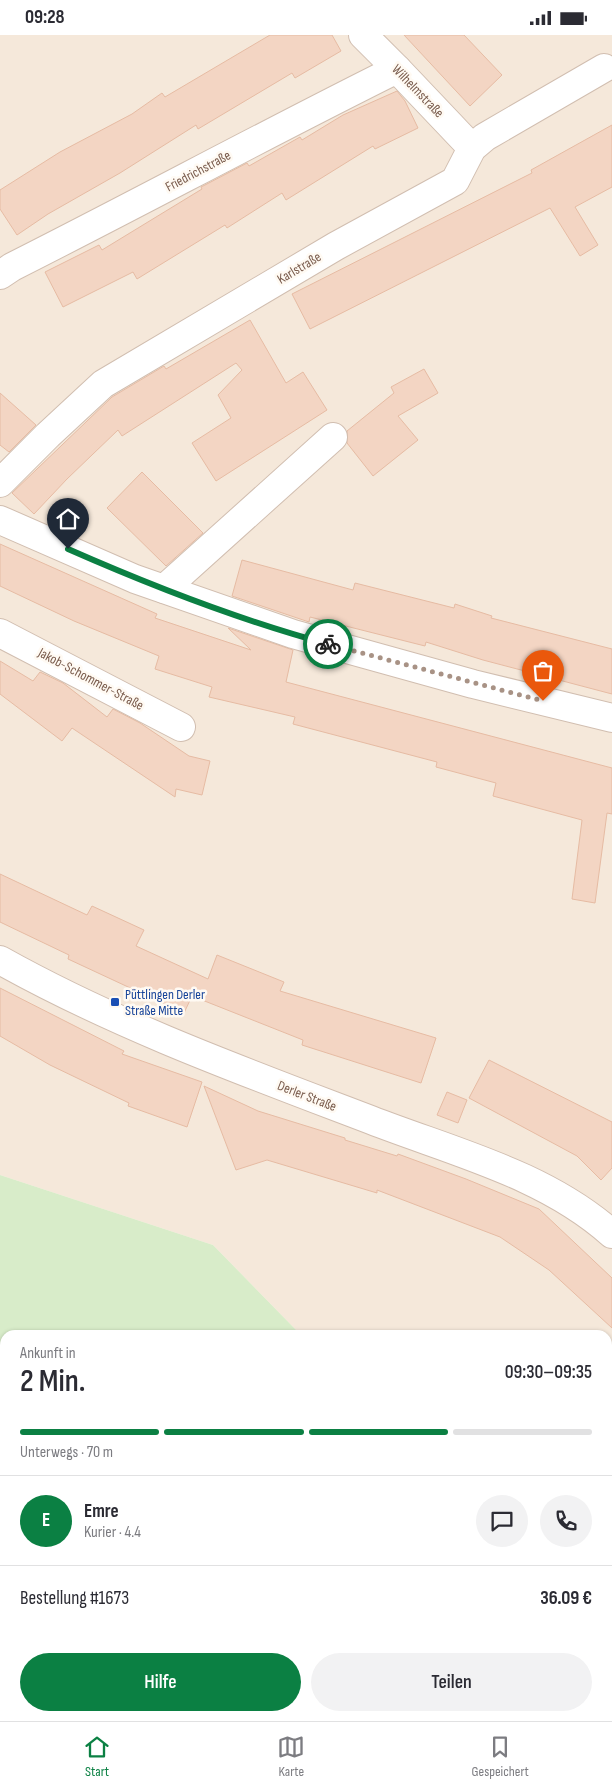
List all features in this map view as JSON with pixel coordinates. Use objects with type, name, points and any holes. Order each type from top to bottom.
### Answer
[{"type":"street","name":"Wilhelmstraße","points":[[363,35],[472,148]]},
{"type":"street","name":"Karlstraße","points":[[0,483],[103,384],[336,246],[455,181],[472,148],[485,137],[604,68]]},
{"type":"street","name":"Friedrichstraße","points":[[0,275],[272,131],[397,69]]},
{"type":"street","points":[[164,589],[333,437]]},
{"type":"street","points":[[0,520],[135,579],[293,634],[473,684],[612,718]]},
{"type":"street","name":"Jakob-Schommer-Straße","points":[[0,633],[181,727]]},
{"type":"street","name":"Derler Straße","points":[[0,960],[44,984],[186,1049],[512,1172],[590,1214],[612,1234]]},
{"type":"shaded area","points":[[0,35],[612,35],[612,1330],[296,1330],[213,1245],[0,1175]]},
{"type":"green space","points":[[0,1175],[213,1245],[296,1330],[0,1330]]},
{"type":"building","points":[[270,35],[332,35],[341,51],[295,78],[292,73],[198,129],[196,125],[120,173],[48,214],[17,235],[0,209],[0,190],[60,152],[132,114],[162,93],[165,97]]},
{"type":"building","points":[[404,35],[464,35],[502,75],[470,106]]},
{"type":"building","points":[[397,91],[405,101],[418,128],[375,149],[373,146],[286,200],[282,193],[227,228],[225,225],[137,279],[133,272],[63,307],[45,272],[99,245],[102,250],[202,189],[201,187],[247,163],[249,166],[300,137],[302,140],[343,115]]},
{"type":"building","points":[[612,125],[612,187],[575,207],[598,245],[580,256],[550,208],[310,329],[292,294],[532,173],[531,170]]},
{"type":"building","points":[[250,320],[286,383],[303,372],[327,410],[216,481],[192,443],[231,418],[218,395],[242,370],[236,363],[122,436],[118,430],[34,514],[12,493],[112,397],[164,366],[166,369]]},
{"type":"building","points":[[424,369],[438,393],[398,416],[418,440],[373,476],[347,443],[347,431],[394,393],[391,387]]},
{"type":"building","points":[[0,393],[36,425],[9,452],[0,445]]},
{"type":"building","points":[[142,472],[203,533],[166,566],[107,508]]},
{"type":"building","points":[[0,544],[157,614],[155,618],[251,650],[228,628],[293,650],[286,682],[612,768],[612,814],[607,813],[595,903],[572,899],[582,820],[493,796],[496,783],[436,767],[437,762],[293,724],[295,717],[209,697],[212,687],[155,669],[159,656],[74,621],[0,586]]},
{"type":"building","points":[[242,560],[353,590],[355,583],[454,608],[455,604],[492,616],[491,618],[612,649],[612,694],[483,660],[426,642],[425,646],[310,617],[309,622],[232,596]]},
{"type":"building","points":[[0,661],[33,681],[40,672],[63,683],[107,717],[113,709],[140,723],[189,756],[210,761],[202,795],[176,789],[175,797],[72,728],[62,741],[0,694]]},
{"type":"building","points":[[0,874],[87,915],[92,906],[144,930],[136,946],[208,979],[217,955],[284,982],[280,991],[436,1038],[421,1083],[302,1045],[303,1040],[192,996],[184,1013],[68,959],[69,955],[0,922]]},
{"type":"building","points":[[0,988],[124,1051],[122,1054],[202,1082],[187,1127],[128,1106],[129,1103],[50,1065],[0,1036]]},
{"type":"building","points":[[489,1060],[612,1122],[612,1168],[601,1180],[577,1156],[469,1098]]},
{"type":"building","points":[[204,1086],[258,1111],[397,1156],[398,1154],[539,1209],[612,1278],[612,1328],[549,1270],[500,1237],[377,1190],[377,1193],[267,1160],[236,1170]]},
{"type":"building","points":[[447,1092],[467,1100],[458,1123],[437,1115]]},
{"type":"way so far","points":[[328,644],[473,684],[543,701]]},
{"type":"place","name":"Püttlingen Derler Straße Mitte","points":[[115,1002]]},
{"type":"route","points":[[68,549],[135,579],[293,634],[328,644]]}]
